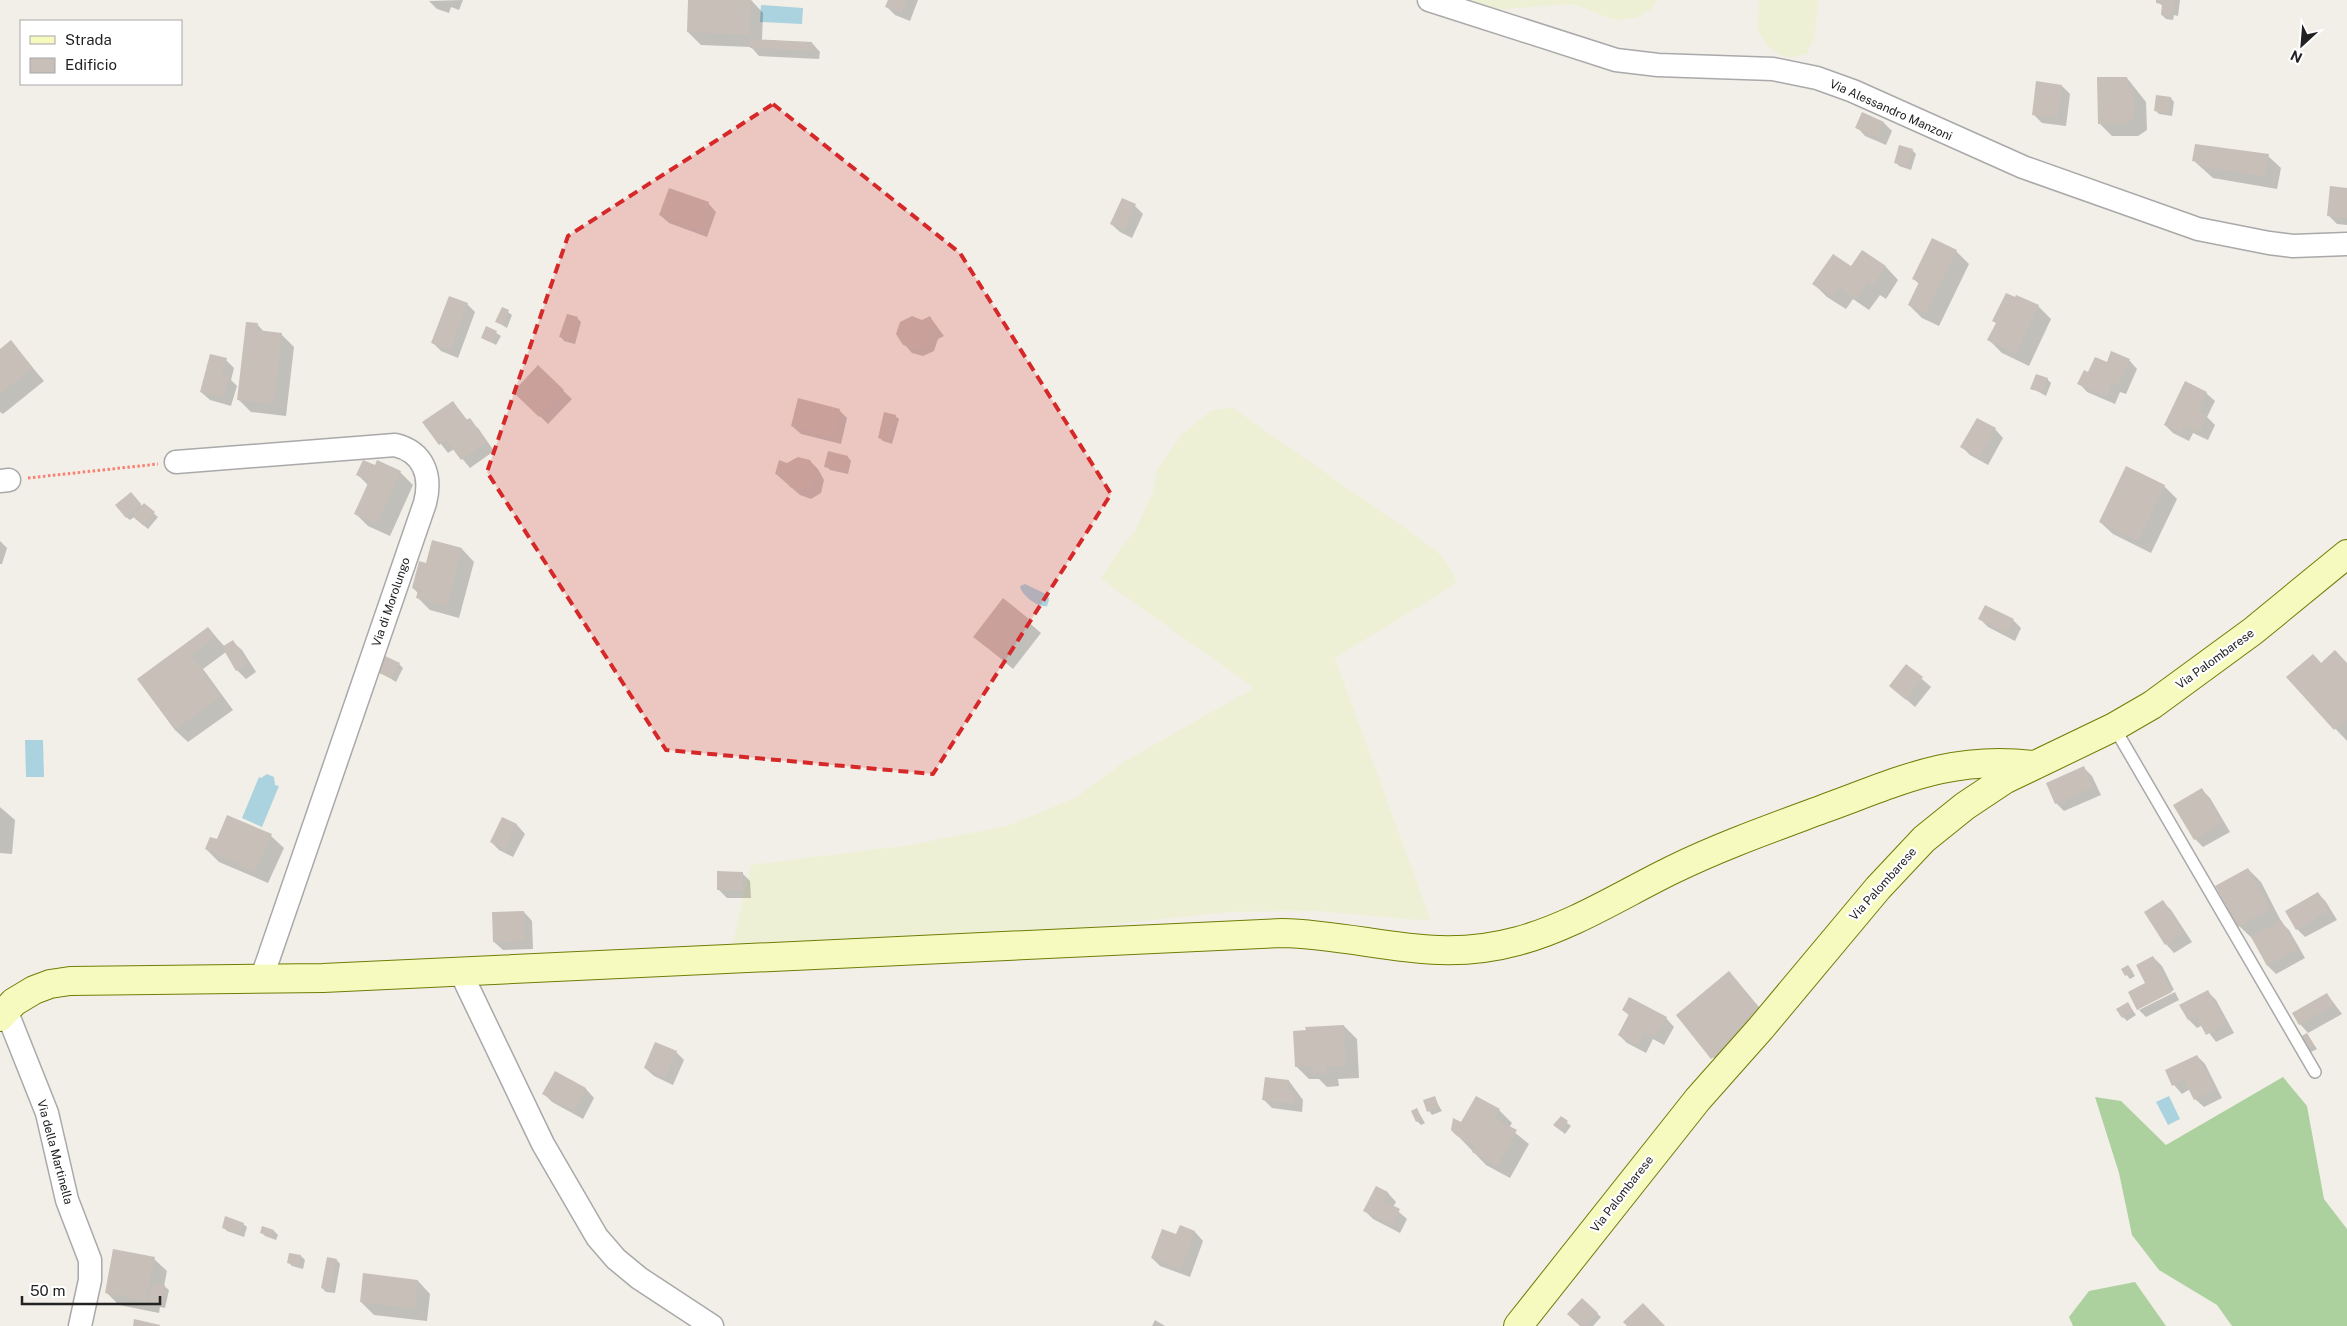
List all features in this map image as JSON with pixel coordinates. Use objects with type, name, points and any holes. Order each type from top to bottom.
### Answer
[{"type":"street","name":"Via Alessandro Manzoni","points":[[1428,0],[1616,60],[1649,64],[1773,69],[1811,77],[1860,94],[2023,167],[2198,229],[2242,240],[2285,245],[2347,244]]},
{"type":"street","name":"Via di Morolungo","points":[[176,462],[395,445],[409,450],[421,459],[428,478],[425,503],[262,980]]},
{"type":"street","name":"Via Palombarese","points":[[1518,1326],[1692,1107],[1895,869],[1935,830],[1965,806],[2004,780],[2114,727],[2160,700],[2238,643],[2347,554]]},
{"type":"street","points":[[3,1014],[27,994],[42,986],[59,982],[262,980],[461,973],[1276,933],[1326,936],[1426,951],[1465,951],[1517,941],[1558,928],[1673,869],[1732,843],[1929,771],[1982,762],[2033,765]]},
{"type":"street","points":[[461,973],[543,1144],[597,1237],[616,1258],[640,1278],[712,1326]]},
{"type":"street","name":"Via della Martinella","points":[[3,1014],[47,1114],[67,1200],[90,1260],[90,1280],[80,1326]]},
{"type":"lane","points":[[2114,727],[2315,1072]]},
{"type":"path","points":[[5,480],[176,462]]},
{"type":"highlighted area","points":[[773,104],[960,253],[1111,494],[933,774],[666,750],[487,472],[568,236]]},
{"type":"green space","points":[[1454,0],[1657,0],[1653,8],[1636,18],[1615,20],[1573,4],[1490,10]]},
{"type":"green space","points":[[1759,0],[1818,0],[1815,36],[1807,54],[1787,58],[1768,47],[1757,28]]},
{"type":"green space","points":[[1233,408],[1436,550],[1449,566],[1457,583],[1335,658],[1431,921],[1315,911],[1228,912],[1041,932],[731,951],[751,865],[910,845],[1007,826],[1075,798],[1127,760],[1254,688],[1101,579],[1120,548],[1135,531],[1153,491],[1157,470],[1181,435],[1212,410]]},
{"type":"green space","points":[[2283,1077],[2307,1106],[2324,1199],[2347,1229],[2347,1326],[2232,1326],[2217,1305],[2159,1270],[2132,1235],[2119,1173],[2095,1097],[2121,1101],[2166,1145]]},
{"type":"green space","points":[[2135,1282],[2166,1326],[2073,1326],[2069,1317],[2089,1291]]},
{"type":"water","points":[[761,5],[803,8],[802,24],[760,22]]},
{"type":"water","points":[[1025,584],[1048,595],[1047,606],[1035,603],[1023,593],[1020,586]]},
{"type":"water","points":[[25,740],[43,740],[44,777],[26,777]]},
{"type":"water","points":[[267,774],[274,777],[275,785],[279,786],[262,827],[242,818],[259,777],[261,778]]},
{"type":"water","points":[[2169,1096],[2180,1119],[2168,1125],[2156,1102]]},
{"type":"building","points":[[688,0],[751,0],[750,35],[687,32]]},
{"type":"building","points":[[888,0],[907,0],[902,13],[885,7]]},
{"type":"building","points":[[2156,0],[2176,0],[2174,12],[2170,12],[2170,17],[2161,15],[2162,4],[2156,3]]},
{"type":"building","points":[[750,39],[812,42],[812,51],[750,48]]},
{"type":"building","points":[[2097,77],[2127,77],[2128,88],[2134,88],[2134,117],[2125,124],[2098,124]]},
{"type":"building","points":[[2036,81],[2062,85],[2058,118],[2032,115]]},
{"type":"building","points":[[2156,95],[2171,97],[2169,113],[2154,111]]},
{"type":"building","points":[[1862,112],[1884,122],[1878,137],[1855,128]]},
{"type":"building","points":[[2195,144],[2269,154],[2265,177],[2199,166],[2199,162],[2192,161]]},
{"type":"building","points":[[1899,145],[1913,149],[1907,167],[1894,163]]},
{"type":"building","points":[[2330,186],[2347,188],[2347,218],[2327,216]]},
{"type":"building","points":[[669,188],[709,202],[699,230],[659,215]]},
{"type":"building","points":[[1122,198],[1136,204],[1124,230],[1110,224]]},
{"type":"building","points":[[1932,238],[1957,250],[1926,314],[1908,305],[1919,282],[1912,279]]},
{"type":"building","points":[[1862,250],[1886,266],[1872,287],[1867,283],[1856,299],[1840,287],[1833,298],[1812,284],[1833,254],[1851,266]]},
{"type":"building","points":[[2006,293],[2015,297],[2016,295],[2039,305],[2016,354],[1987,340],[1996,323],[1992,321]]},
{"type":"building","points":[[449,296],[468,303],[450,350],[431,343]]},
{"type":"building","points":[[502,307],[509,310],[503,325],[495,322]]},
{"type":"building","points":[[567,314],[578,317],[571,341],[559,337]]},
{"type":"building","points":[[912,316],[922,320],[930,316],[936,327],[930,331],[926,343],[914,349],[903,345],[896,334],[900,322]]},
{"type":"building","points":[[246,322],[258,323],[257,330],[282,333],[274,404],[237,400]]},
{"type":"building","points":[[486,326],[497,331],[492,343],[481,338]]},
{"type":"building","points":[[11,340],[33,368],[0,394],[0,349]]},
{"type":"building","points":[[2111,351],[2130,359],[2117,387],[2112,384],[2106,397],[2077,384],[2084,370],[2088,372],[2095,357],[2107,362]]},
{"type":"building","points":[[210,354],[227,358],[222,375],[229,377],[223,398],[200,392]]},
{"type":"building","points":[[538,365],[564,390],[539,417],[513,392]]},
{"type":"building","points":[[2036,374],[2048,378],[2043,393],[2030,389]]},
{"type":"building","points":[[2185,381],[2207,392],[2198,411],[2207,416],[2199,433],[2185,425],[2181,433],[2164,425]]},
{"type":"building","points":[[798,398],[840,409],[833,437],[791,426]]},
{"type":"building","points":[[453,401],[466,420],[470,418],[487,442],[461,460],[446,440],[439,445],[422,422]]},
{"type":"building","points":[[884,412],[896,415],[889,441],[878,438]]},
{"type":"building","points":[[1977,418],[1996,428],[1979,458],[1960,447]]},
{"type":"building","points":[[828,451],[848,456],[844,471],[824,467]]},
{"type":"building","points":[[798,457],[810,460],[816,471],[813,484],[802,491],[790,487],[784,477],[775,474],[779,460],[787,463]]},
{"type":"building","points":[[363,460],[375,465],[377,460],[401,471],[377,524],[354,514],[369,481],[356,475]]},
{"type":"building","points":[[2126,466],[2165,485],[2138,541],[2099,522]]},
{"type":"building","points":[[131,492],[141,504],[126,518],[115,505]]},
{"type":"building","points":[[144,503],[155,512],[144,526],[132,516]]},
{"type":"building","points":[[432,540],[462,548],[447,606],[416,598],[418,590],[412,588],[419,561],[426,563]]},
{"type":"building","points":[[1003,598],[1029,619],[999,657],[973,637]]},
{"type":"building","points":[[1985,605],[2014,619],[2007,633],[1978,619]]},
{"type":"building","points":[[208,627],[216,637],[191,656],[221,696],[175,730],[137,679]]},
{"type":"building","points":[[233,640],[248,664],[236,671],[222,647]]},
{"type":"building","points":[[2335,650],[2347,663],[2347,719],[2334,730],[2286,677],[2313,654],[2321,663]]},
{"type":"building","points":[[383,655],[400,663],[392,679],[375,671]]},
{"type":"building","points":[[1906,664],[1923,677],[1906,700],[1889,686]]},
{"type":"building","points":[[2084,766],[2093,787],[2055,804],[2046,783]]},
{"type":"building","points":[[2202,788],[2222,823],[2194,840],[2173,805]]},
{"type":"building","points":[[227,815],[272,834],[255,872],[205,849],[210,837],[217,839]]},
{"type":"building","points":[[502,817],[517,824],[505,849],[490,842]]},
{"type":"building","points":[[2248,868],[2271,909],[2238,927],[2215,886]]},
{"type":"building","points":[[717,871],[743,872],[743,890],[717,890]]},
{"type":"building","points":[[2318,892],[2329,911],[2296,930],[2285,911]]},
{"type":"building","points":[[2163,900],[2184,933],[2165,945],[2144,912]]},
{"type":"building","points":[[524,911],[525,941],[493,942],[492,912]]},
{"type":"building","points":[[2281,920],[2298,949],[2267,966],[2251,937]]},
{"type":"building","points":[[2153,956],[2172,992],[2137,1010],[2128,992],[2145,983],[2136,965]]},
{"type":"building","points":[[2128,965],[2133,972],[2125,976],[2121,969]]},
{"type":"building","points":[[1729,971],[1768,1018],[1741,1035],[1711,1059],[1676,1015]]},
{"type":"building","points":[[2208,990],[2226,1024],[2206,1035],[2196,1016],[2188,1020],[2179,1005]]},
{"type":"building","points":[[2327,993],[2334,1005],[2299,1025],[2292,1013]]},
{"type":"building","points":[[1629,997],[1667,1017],[1656,1037],[1645,1032],[1637,1046],[1618,1035],[1629,1014],[1622,1010]]},
{"type":"building","points":[[2128,1002],[2133,1011],[2122,1018],[2116,1009]]},
{"type":"building","points":[[1344,1025],[1346,1066],[1326,1067],[1326,1074],[1313,1074],[1313,1066],[1295,1067],[1293,1031],[1306,1030],[1305,1027]]},
{"type":"building","points":[[2307,1033],[2314,1045],[2307,1049],[2300,1037]]},
{"type":"building","points":[[655,1042],[677,1051],[665,1078],[644,1068]]},
{"type":"building","points":[[2197,1055],[2215,1090],[2194,1100],[2184,1080],[2172,1086],[2165,1070]]},
{"type":"building","points":[[555,1071],[586,1088],[574,1111],[542,1094]]},
{"type":"building","points":[[1265,1077],[1289,1080],[1288,1090],[1296,1091],[1294,1104],[1262,1100]]},
{"type":"building","points":[[1435,1096],[1439,1107],[1427,1112],[1423,1100]]},
{"type":"building","points":[[1476,1096],[1500,1109],[1494,1118],[1517,1130],[1497,1166],[1472,1152],[1475,1146],[1457,1136],[1451,1130],[1453,1118],[1461,1122]]},
{"type":"building","points":[[1417,1108],[1422,1119],[1416,1122],[1411,1111]]},
{"type":"building","points":[[1561,1116],[1568,1121],[1561,1131],[1553,1125]]},
{"type":"building","points":[[1376,1186],[1388,1192],[1384,1201],[1400,1209],[1392,1225],[1363,1211]]},
{"type":"building","points":[[225,1216],[244,1223],[240,1234],[222,1228]]},
{"type":"building","points":[[1180,1225],[1195,1231],[1181,1270],[1151,1258],[1162,1229],[1176,1234]]},
{"type":"building","points":[[262,1226],[274,1230],[272,1237],[260,1233]]},
{"type":"building","points":[[113,1249],[155,1257],[146,1301],[105,1293]]},
{"type":"building","points":[[289,1253],[301,1255],[299,1266],[287,1263]]},
{"type":"building","points":[[327,1257],[337,1259],[331,1290],[321,1288]]},
{"type":"building","points":[[363,1273],[418,1280],[415,1309],[360,1302]]},
{"type":"building","points":[[153,1283],[165,1285],[161,1305],[149,1302]]},
{"type":"building","points":[[1582,1298],[1598,1313],[1586,1326],[1580,1326],[1567,1314]]},
{"type":"building","points":[[1643,1303],[1665,1326],[1627,1326],[1623,1322]]},
{"type":"building","points":[[134,1319],[160,1325],[160,1326],[133,1326]]}]
